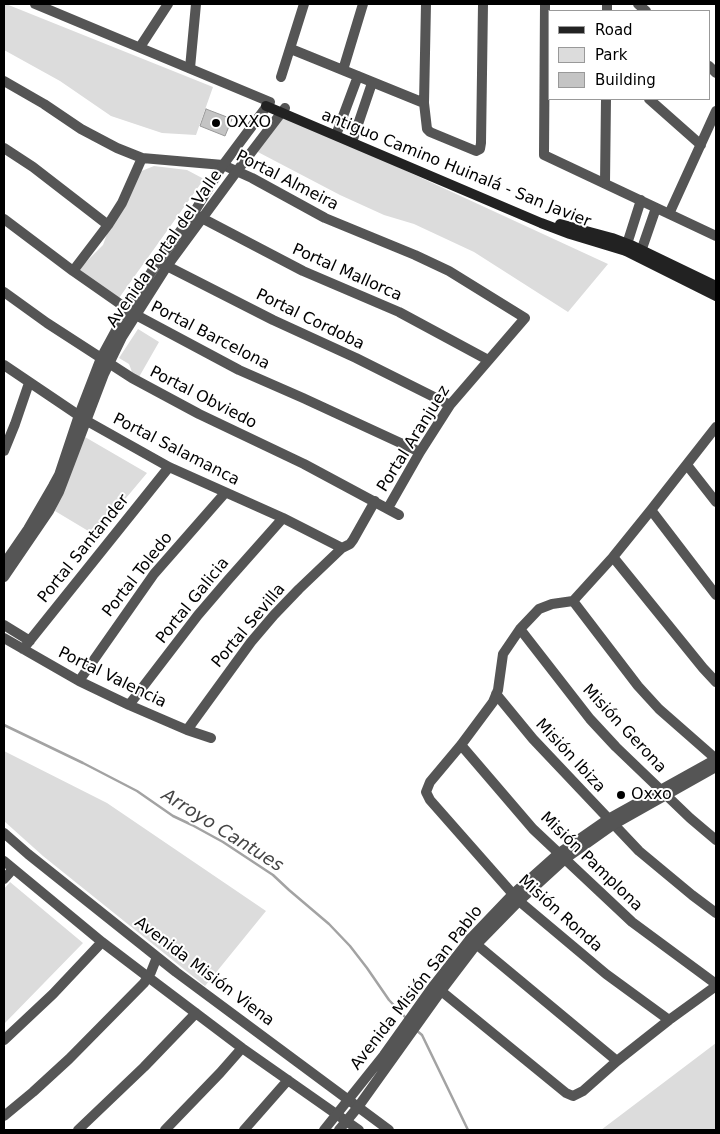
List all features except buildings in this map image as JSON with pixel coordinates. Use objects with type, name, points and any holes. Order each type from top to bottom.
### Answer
[{"type":"main road","points":[[268,104],[540,216],[561,224],[612,238],[627,247],[695,275],[716,286]]},
{"type":"main road","points":[[640,253],[716,296]]},
{"type":"street","points":[[35,4],[190,68],[268,104]]},
{"type":"street","points":[[140,47],[168,4]]},
{"type":"street","points":[[190,68],[196,4]]},
{"type":"street","points":[[281,77],[304,4]]},
{"type":"street","points":[[342,70],[363,4]]},
{"type":"street","points":[[426,4],[424,103],[427,129],[430,132],[476,151],[480,149],[482,143],[483,4]]},
{"type":"street","points":[[545,4],[544,155],[716,236]]},
{"type":"street","points":[[291,49],[424,103]]},
{"type":"street","points":[[337,133],[358,76]]},
{"type":"street","name":"Portal Almeira","points":[[4,80],[93,136],[117,148],[142,158],[223,165],[325,218],[449,271],[525,318]]},
{"type":"street","points":[[353,139],[372,83]]},
{"type":"street","points":[[605,183],[606,100]]},
{"type":"street","points":[[650,100],[701,145]]},
{"type":"street","name":"Avenida Portal del Valle","points":[[198,216],[223,165],[268,104]]},
{"type":"street","name":"Avenida Portal del Valle","points":[[4,576],[55,500],[105,360],[122,337],[132,312],[163,264],[198,216],[237,171],[284,110]]},
{"type":"street","points":[[669,214],[716,111]]},
{"type":"street","points":[[4,148],[39,171],[108,225]]},
{"type":"street","points":[[73,271],[108,225],[128,190],[142,158]]},
{"type":"street","points":[[627,247],[641,200]]},
{"type":"street","points":[[640,253],[656,208]]},
{"type":"street","name":"Portal Mallorca","points":[[198,216],[302,271],[399,312],[488,360]]},
{"type":"street","name":"Portal Barcelona","points":[[4,219],[73,271],[132,312],[239,370],[420,452]]},
{"type":"street","points":[[632,230],[646,236]]},
{"type":"street","name":"Portal Cordoba","points":[[163,264],[273,320],[356,358],[450,405]]},
{"type":"street","name":"Portal Obviedo","points":[[4,292],[47,323],[132,378],[199,414],[304,464],[399,514]]},
{"type":"street","name":"Portal Aranjuez","points":[[388,508],[450,405],[525,318]]},
{"type":"street","name":"Portal Salamanca","points":[[4,365],[83,418],[169,467],[282,518],[342,548]]},
{"type":"street","points":[[4,451],[29,383]]},
{"type":"street","name":"Avenida Portal del Valle","points":[[4,564],[54,486],[83,418]]},
{"type":"street","points":[[461,745],[493,702],[503,654],[520,630],[539,609],[573,601],[613,557],[716,426]]},
{"type":"street","points":[[687,465],[716,502]]},
{"type":"street","name":"Portal Santander","points":[[23,649],[169,467]]},
{"type":"street","name":"Portal Toledo","points":[[79,681],[154,574],[225,493]]},
{"type":"street","name":"Portal Sevilla","points":[[187,730],[256,636],[342,548],[350,544],[357,535],[375,501]]},
{"type":"street","points":[[651,510],[716,595]]},
{"type":"street","name":"Portal Galicia","points":[[129,705],[204,608],[282,518]]},
{"type":"street","points":[[613,557],[716,682]]},
{"type":"street","points":[[573,601],[638,686],[659,709],[716,759]]},
{"type":"street","points":[[4,625],[30,640]]},
{"type":"street","name":"Misión Gerona","points":[[520,630],[590,719],[616,747],[716,840]]},
{"type":"street","name":"Portal Valencia","points":[[4,638],[79,681],[129,705],[187,730],[211,738]]},
{"type":"street","name":"Misión Ibiza","points":[[496,694],[533,739],[639,851],[716,913]]},
{"type":"street","name":"Misión Ronda","points":[[461,745],[430,782],[426,792],[430,800],[516,897],[606,974],[669,1020]]},
{"type":"street","name":"Misión Pamplona","points":[[461,745],[533,829],[632,922],[716,985]]},
{"type":"street","name":"Avenida Misión San Pablo","points":[[339,1130],[358,1107],[388,1058],[438,988],[473,942],[516,897],[562,856],[611,822],[716,759]]},
{"type":"street","name":"Avenida Misión San Pablo","points":[[663,792],[716,767]]},
{"type":"street","name":"Avenida Misión Viena","points":[[4,833],[158,957],[389,1130]]},
{"type":"street","points":[[4,861],[102,942],[148,977],[242,1048],[359,1130]]},
{"type":"street","points":[[4,879],[13,869]]},
{"type":"street","points":[[4,1040],[102,942]]},
{"type":"street","points":[[473,942],[617,1061]]},
{"type":"street","points":[[4,1116],[69,1059],[144,984],[158,957]]},
{"type":"street","points":[[438,988],[566,1093],[574,1096],[716,985]]},
{"type":"street","points":[[78,1130],[144,1067],[196,1013]]},
{"type":"street","points":[[165,1130],[242,1048]]},
{"type":"street","name":"Avenida Misión San Pablo","points":[[324,1130],[347,1100],[388,1058]]},
{"type":"street","points":[[244,1130],[288,1080]]},
{"type":"green space","points":[[4,4],[213,87],[196,135],[162,133],[111,116],[60,81],[4,50]]},
{"type":"green space","points":[[285,115],[608,264],[568,312],[474,252],[414,224],[384,215],[340,195],[256,151]]},
{"type":"green space","points":[[154,166],[187,170],[204,179],[119,298],[78,270],[103,245],[108,231],[139,172]]},
{"type":"green space","points":[[138,329],[159,342],[139,377],[132,372],[129,364],[119,358]]},
{"type":"green space","points":[[85,437],[147,473],[95,535],[55,511]]},
{"type":"green space","points":[[4,751],[107,803],[266,911],[205,986],[43,856],[4,821]]},
{"type":"green space","points":[[10,882],[83,943],[4,1024],[4,889]]},
{"type":"green space","points":[[716,1043],[716,1130],[601,1130]]},
{"type":"waterway","name":"Arroyo Cantues","points":[[4,725],[137,791],[173,816],[223,842],[273,875],[329,924],[350,946],[389,1000],[406,1018]]},
{"type":"waterway","name":"Arroyo Cantues","points":[[416,1030],[422,1035],[468,1130]]},
{"type":"place","name":"OXXO","points":[[216,123]]},
{"type":"place","name":"Oxxo","points":[[621,795]]}]
